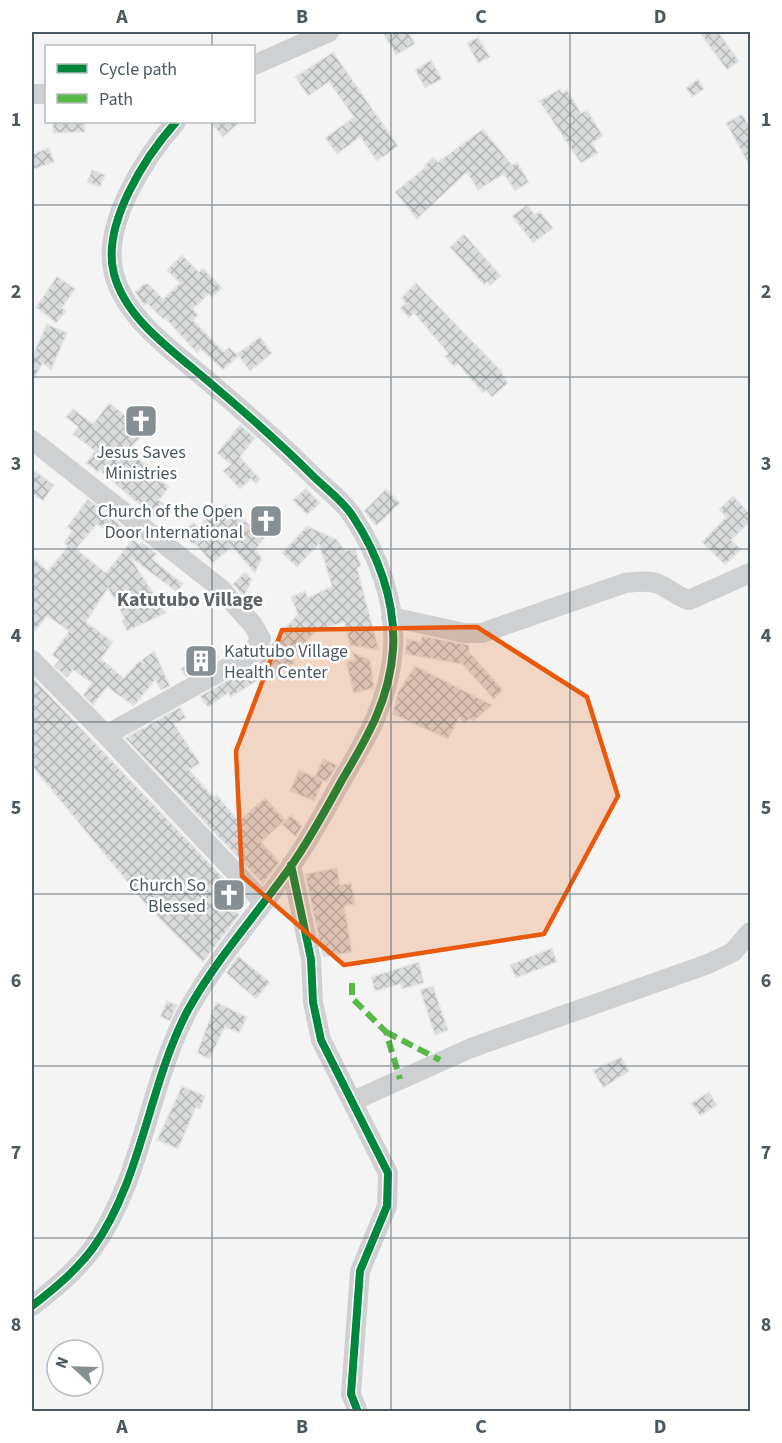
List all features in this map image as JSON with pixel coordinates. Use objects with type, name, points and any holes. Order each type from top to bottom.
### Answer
[{"type":"street","points":[[255,66],[329,32]]},
{"type":"street","points":[[32,1306],[75,1270],[95,1245],[120,1197],[186,1016],[204,982],[291,865],[378,717],[387,690],[393,647],[388,590],[351,513],[268,431],[157,338],[127,303],[114,274],[111,243],[122,206],[161,138],[175,123]]},
{"type":"street","points":[[32,440],[220,588],[253,625],[261,639],[250,655],[106,735]]},
{"type":"street","points":[[390,617],[464,633],[482,633],[625,583],[643,581],[658,584],[689,600],[750,573]]},
{"type":"street","points":[[32,660],[106,735],[262,902]]},
{"type":"street","points":[[291,865],[311,959],[313,1002],[321,1040],[388,1173],[387,1206],[360,1271],[351,1394],[358,1412]]},
{"type":"street","points":[[353,1101],[471,1048],[708,964],[733,952],[750,932]]},
{"type":"highlighted area","points":[[477,627],[587,697],[618,796],[544,934],[344,965],[242,876],[236,751],[282,630]]},
{"type":"building","points":[[383,32],[408,32],[415,44],[396,55]]},
{"type":"building","points":[[699,32],[718,32],[739,61],[727,70]]},
{"type":"building","points":[[478,37],[490,57],[478,63],[467,43]]},
{"type":"building","points":[[333,52],[398,146],[377,161],[360,137],[337,154],[325,138],[354,117],[329,82],[308,96],[295,77]]},
{"type":"building","points":[[431,60],[442,79],[425,88],[415,70]]},
{"type":"building","points":[[698,79],[704,89],[692,97],[686,88]]},
{"type":"building","points":[[560,89],[562,93],[567,90],[581,113],[587,110],[603,136],[592,143],[598,153],[581,163],[539,101]]},
{"type":"building","points":[[742,114],[750,128],[750,166],[726,123]]},
{"type":"building","points":[[53,123],[84,123],[85,132],[53,133]]},
{"type":"building","points":[[211,123],[239,123],[223,137]]},
{"type":"building","points":[[483,129],[512,165],[517,162],[529,182],[515,191],[504,174],[478,190],[468,174],[465,174],[417,219],[395,192],[426,167],[424,166],[433,157],[438,162]]},
{"type":"building","points":[[49,148],[54,162],[32,170],[32,154]]},
{"type":"building","points":[[92,170],[105,175],[100,187],[87,182]]},
{"type":"building","points":[[527,205],[535,215],[540,211],[553,228],[533,243],[512,216]]},
{"type":"building","points":[[464,234],[501,276],[490,286],[487,282],[484,285],[450,247]]},
{"type":"building","points":[[182,255],[199,272],[203,268],[222,288],[212,297],[209,294],[193,309],[198,315],[193,320],[224,352],[229,347],[238,356],[223,370],[201,349],[197,353],[165,318],[164,320],[147,303],[144,306],[135,292],[144,284],[149,284],[163,299],[180,283],[167,270]]},
{"type":"building","points":[[57,276],[75,289],[62,308],[66,311],[56,323],[36,307]]},
{"type":"building","points":[[416,283],[500,370],[508,383],[492,397],[486,390],[483,393],[458,364],[454,367],[445,356],[448,353],[414,313],[409,318],[400,308],[406,303],[401,298]]},
{"type":"building","points":[[47,324],[67,333],[51,370],[43,363],[32,381],[32,357]]},
{"type":"building","points":[[260,337],[272,353],[250,371],[237,354]]},
{"type":"building","points":[[109,403],[130,419],[141,406],[156,419],[128,451],[159,474],[157,477],[169,487],[159,500],[164,504],[153,516],[99,470],[98,472],[86,463],[95,451],[73,434],[78,427],[66,417],[73,409],[93,424]]},
{"type":"building","points":[[240,425],[255,438],[240,457],[260,479],[256,484],[251,479],[240,489],[223,471],[231,464],[217,453]]},
{"type":"building","points":[[32,469],[54,485],[43,501],[32,493]]},
{"type":"building","points":[[306,488],[320,503],[307,515],[293,500]]},
{"type":"building","points":[[386,489],[400,503],[376,526],[364,511]]},
{"type":"building","points":[[733,496],[750,514],[750,522],[731,540],[741,549],[725,565],[702,542],[726,517],[719,509]]},
{"type":"building","points":[[88,499],[125,529],[118,539],[97,524],[76,549],[106,573],[133,539],[140,545],[142,542],[157,554],[152,559],[183,584],[177,592],[130,557],[166,613],[127,631],[122,621],[125,619],[108,588],[86,622],[113,642],[101,659],[124,678],[140,661],[144,664],[142,660],[154,651],[170,686],[161,690],[155,680],[134,706],[107,687],[93,705],[83,695],[92,683],[73,670],[67,678],[54,666],[59,660],[52,655],[69,631],[47,616],[32,635],[32,557],[48,571],[68,546],[64,543],[72,531],[67,527]]},
{"type":"building","points":[[226,504],[251,526],[260,506],[281,515],[271,537],[267,535],[255,550],[262,558],[255,573],[232,547],[212,563],[195,543],[194,545],[182,535],[193,522],[198,527],[208,516],[211,520]]},
{"type":"building","points":[[307,526],[336,539],[346,551],[355,548],[361,566],[357,568],[379,650],[350,645],[344,622],[316,631],[292,657],[295,662],[271,679],[268,674],[231,697],[228,693],[208,707],[200,696],[256,665],[272,644],[285,635],[282,632],[298,614],[291,597],[305,591],[308,598],[332,586],[319,544],[297,567],[282,553]]},
{"type":"building","points":[[245,572],[252,579],[244,597],[233,584]]},
{"type":"building","points":[[422,636],[469,645],[469,652],[503,690],[494,699],[462,664],[405,654],[407,639],[421,642]]},
{"type":"building","name":"Katutubo Village Health Center","points":[[206,644],[219,657],[186,677],[181,669]]},
{"type":"building","points":[[352,652],[370,660],[374,688],[354,693],[346,662],[355,660]]},
{"type":"building","points":[[415,666],[492,705],[473,721],[471,718],[464,723],[459,717],[448,739],[393,714],[398,692]]},
{"type":"building","points":[[32,677],[247,903],[237,912],[239,915],[203,962],[148,907],[32,766]]},
{"type":"building","points":[[180,707],[186,718],[174,724],[200,763],[189,770],[206,789],[214,797],[217,795],[240,820],[265,798],[285,820],[261,842],[279,862],[263,884],[125,738]]},
{"type":"building","points":[[323,759],[337,765],[327,782],[315,777]]},
{"type":"building","points":[[299,770],[323,781],[314,801],[290,791]]},
{"type":"building","points":[[291,815],[302,826],[296,837],[282,824]]},
{"type":"building","points":[[337,868],[340,885],[351,883],[355,904],[344,906],[352,952],[323,957],[305,874]]},
{"type":"building","points":[[552,948],[557,962],[516,978],[510,965]]},
{"type":"building","points":[[238,956],[270,982],[256,999],[226,973]]},
{"type":"building","points":[[419,962],[424,983],[402,989],[401,984],[375,991],[371,977]]},
{"type":"building","points":[[433,986],[448,1030],[435,1035],[420,990]]},
{"type":"building","points":[[167,1001],[177,1005],[170,1021],[160,1017]]},
{"type":"building","points":[[216,1002],[247,1017],[239,1033],[225,1027],[209,1059],[197,1053]]},
{"type":"building","points":[[621,1057],[629,1071],[603,1088],[593,1070]]},
{"type":"building","points":[[182,1086],[205,1096],[200,1109],[196,1107],[178,1149],[157,1140]]},
{"type":"building","points":[[709,1092],[717,1105],[700,1116],[691,1103]]},
{"type":"marked path","points":[[352,983],[352,998],[386,1032],[400,1079]]},
{"type":"marked path","points":[[386,1032],[440,1060]]},
{"type":"cycle path","points":[[32,1306],[79,1264],[93,1248],[110,1221],[134,1162],[175,1038],[188,1010],[212,972],[291,866],[311,835],[376,718],[391,667],[393,631],[388,596],[370,546],[352,515],[267,433],[156,337],[135,314],[119,288],[114,274],[112,255],[114,234],[120,214],[139,173],[175,123]]},
{"type":"cycle path","points":[[291,865],[311,959],[313,1002],[321,1040],[388,1173],[387,1206],[360,1271],[351,1394],[358,1412]]},
{"type":"place","name":"Jesus Saves Ministries","points":[[141,421]]},
{"type":"place","name":"Church of the Open Door International","points":[[266,521]]},
{"type":"place","name":"Katutubo Village Health Center","points":[[201,661]]},
{"type":"place","name":"Church So Blessed","points":[[229,895]]},
{"type":"district","name":"Katutubo Village","points":[[190,600]]}]
